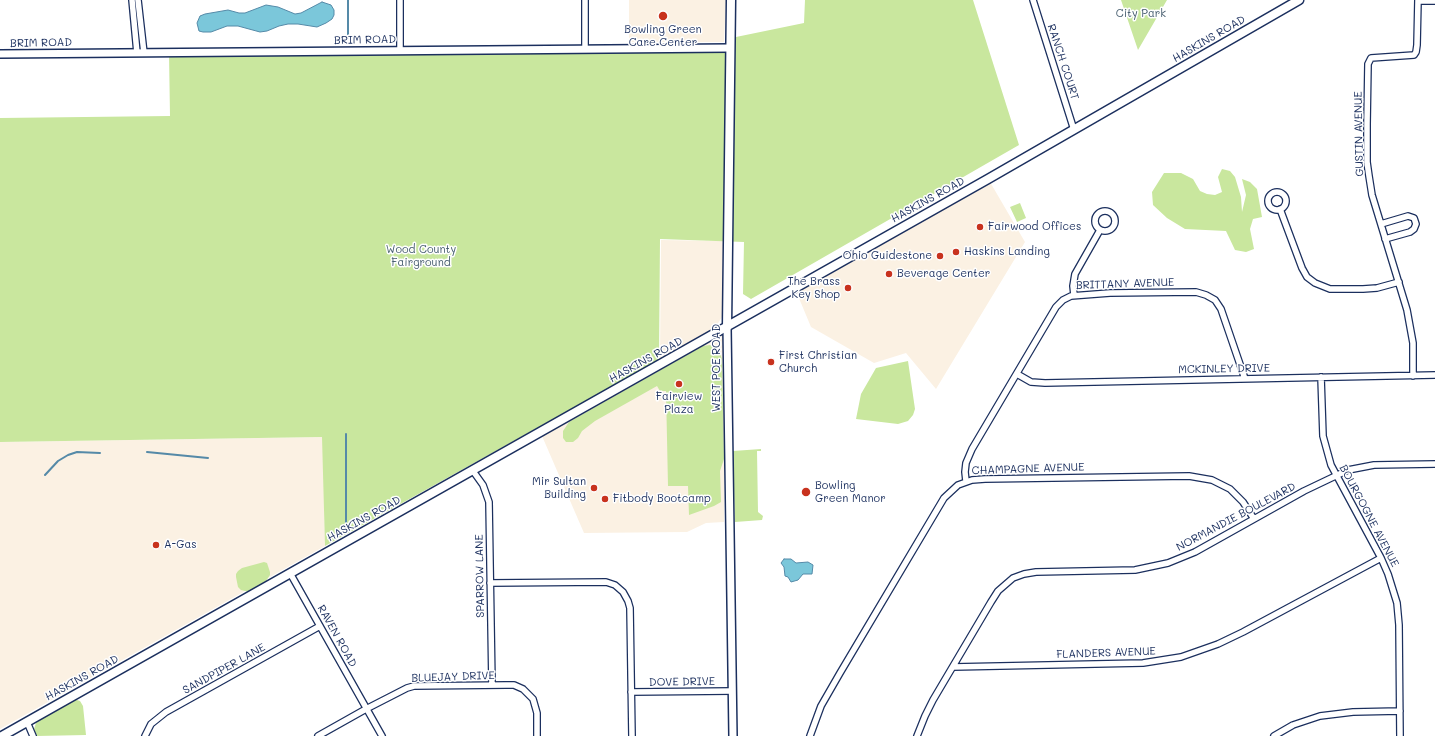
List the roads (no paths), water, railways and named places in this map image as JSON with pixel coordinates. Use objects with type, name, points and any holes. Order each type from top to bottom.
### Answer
[{"type":"main road","name":"WEST POE ROAD","points":[[727,327],[731,0]]},
{"type":"main road","name":"HASKINS ROAD","points":[[2,736],[727,327],[1299,0]]},
{"type":"street","points":[[132,0],[141,53]]},
{"type":"street","points":[[138,0],[141,53]]},
{"type":"street","points":[[400,0],[400,51]]},
{"type":"street","points":[[585,49],[586,0]]},
{"type":"street","name":"RANCH COURT","points":[[1033,0],[1074,130]]},
{"type":"street","points":[[1418,1],[1435,1]]},
{"type":"street","name":"GUSTIN AVENUE","points":[[1413,376],[1411,329],[1407,310],[1372,195],[1367,162],[1368,64],[1371,58],[1414,55],[1417,45],[1418,1]]},
{"type":"street","name":"BRIM ROAD","points":[[0,54],[730,48]]},
{"type":"street","points":[[1280,209],[1302,268],[1307,277],[1315,284],[1330,289],[1363,289],[1377,288],[1399,282]]},
{"type":"street","points":[[1381,224],[1408,216],[1414,218],[1416,224],[1414,229],[1410,232],[1386,239]]},
{"type":"street","points":[[1074,295],[1073,286],[1075,274],[1100,230]]},
{"type":"street","name":"BRITTANY AVENUE","points":[[966,481],[965,468],[967,458],[1056,307],[1063,300],[1074,295],[1110,292],[1190,292],[1206,295],[1215,300],[1222,309],[1245,379]]},
{"type":"street","name":"WEST POE ROAD","points":[[727,327],[728,478],[733,736]]},
{"type":"street","name":"MCKINLEY DRIVE","points":[[1017,374],[1031,382],[1045,383],[1435,375]]},
{"type":"street","name":"BOURGOGNE AVENUE","points":[[1321,378],[1323,436],[1326,451],[1336,475],[1381,558],[1393,588],[1399,631],[1400,736]]},
{"type":"street","name":"NORMANDIE BOULEVARD","points":[[917,736],[925,716],[998,591],[1013,578],[1036,572],[1135,570],[1168,563],[1188,555],[1336,475],[1357,467],[1374,464],[1435,464]]},
{"type":"street","name":"SPARROW LANE","points":[[472,471],[483,485],[489,502],[492,685]]},
{"type":"street","name":"CHAMPAGNE AVENUE","points":[[810,736],[821,706],[944,498],[954,488],[966,481],[985,479],[1174,475],[1203,477],[1230,489],[1243,502],[1254,519]]},
{"type":"street","name":"FLANDERS AVENUE","points":[[953,667],[1142,663],[1181,657],[1218,644],[1243,632],[1381,558]]},
{"type":"street","name":"RAVEN ROAD","points":[[290,573],[382,736]]},
{"type":"street","points":[[490,583],[592,581],[611,583],[620,588],[626,596],[630,608],[632,736]]},
{"type":"street","name":"SANDPIPER LANE","points":[[145,736],[151,724],[166,712],[320,626]]},
{"type":"street","name":"BLUEJAY DRIVE","points":[[318,736],[401,690],[414,686],[492,685],[519,686],[530,695],[537,708],[537,736]]},
{"type":"street","name":"DOVE DRIVE","points":[[631,692],[732,691]]},
{"type":"street","points":[[1274,736],[1293,725],[1320,716],[1353,712],[1400,711]]},
{"type":"street","points":[[27,722],[33,736]]},
{"type":"water","points":[[322,2],[331,5],[334,10],[334,15],[332,19],[317,27],[288,24],[260,32],[238,26],[227,26],[211,32],[203,32],[199,31],[197,23],[200,16],[228,10],[245,13],[266,5],[278,7],[295,14],[301,13]]},
{"type":"water","points":[[784,559],[791,559],[796,563],[808,562],[813,565],[812,574],[803,574],[798,580],[791,582],[788,577],[785,576],[784,567],[781,563]]},
{"type":"waterway","points":[[348,0],[348,38]]},
{"type":"waterway","points":[[346,434],[346,529]]},
{"type":"waterway","points":[[45,475],[58,461],[68,455],[77,452],[100,453]]},
{"type":"waterway","points":[[147,452],[208,458]]},
{"type":"place","name":"Bowling Green Care Center","points":[[663,16]]},
{"type":"place","name":"Fairwood Offices","points":[[980,227]]},
{"type":"place","name":"Haskins Landing","points":[[956,252]]},
{"type":"place","name":"Ohio Guidestone","points":[[940,256]]},
{"type":"place","name":"Beverage Center","points":[[889,274]]},
{"type":"place","name":"The Brass Key Shop","points":[[848,288]]},
{"type":"place","name":"First Christian Church","points":[[771,362]]},
{"type":"place","name":"Fairview Plaza","points":[[679,384]]},
{"type":"place","name":"Mir Sultan Building","points":[[594,488]]},
{"type":"place","name":"Bowling Green Manor","points":[[806,492]]},
{"type":"place","name":"Fitbody Bootcamp","points":[[605,499]]},
{"type":"place","name":"A-Gas","points":[[156,545]]},
{"type":"park label","name":"City Park","points":[[1141,14]]},
{"type":"park label","name":"Wood County Fairground","points":[[421,256]]}]
